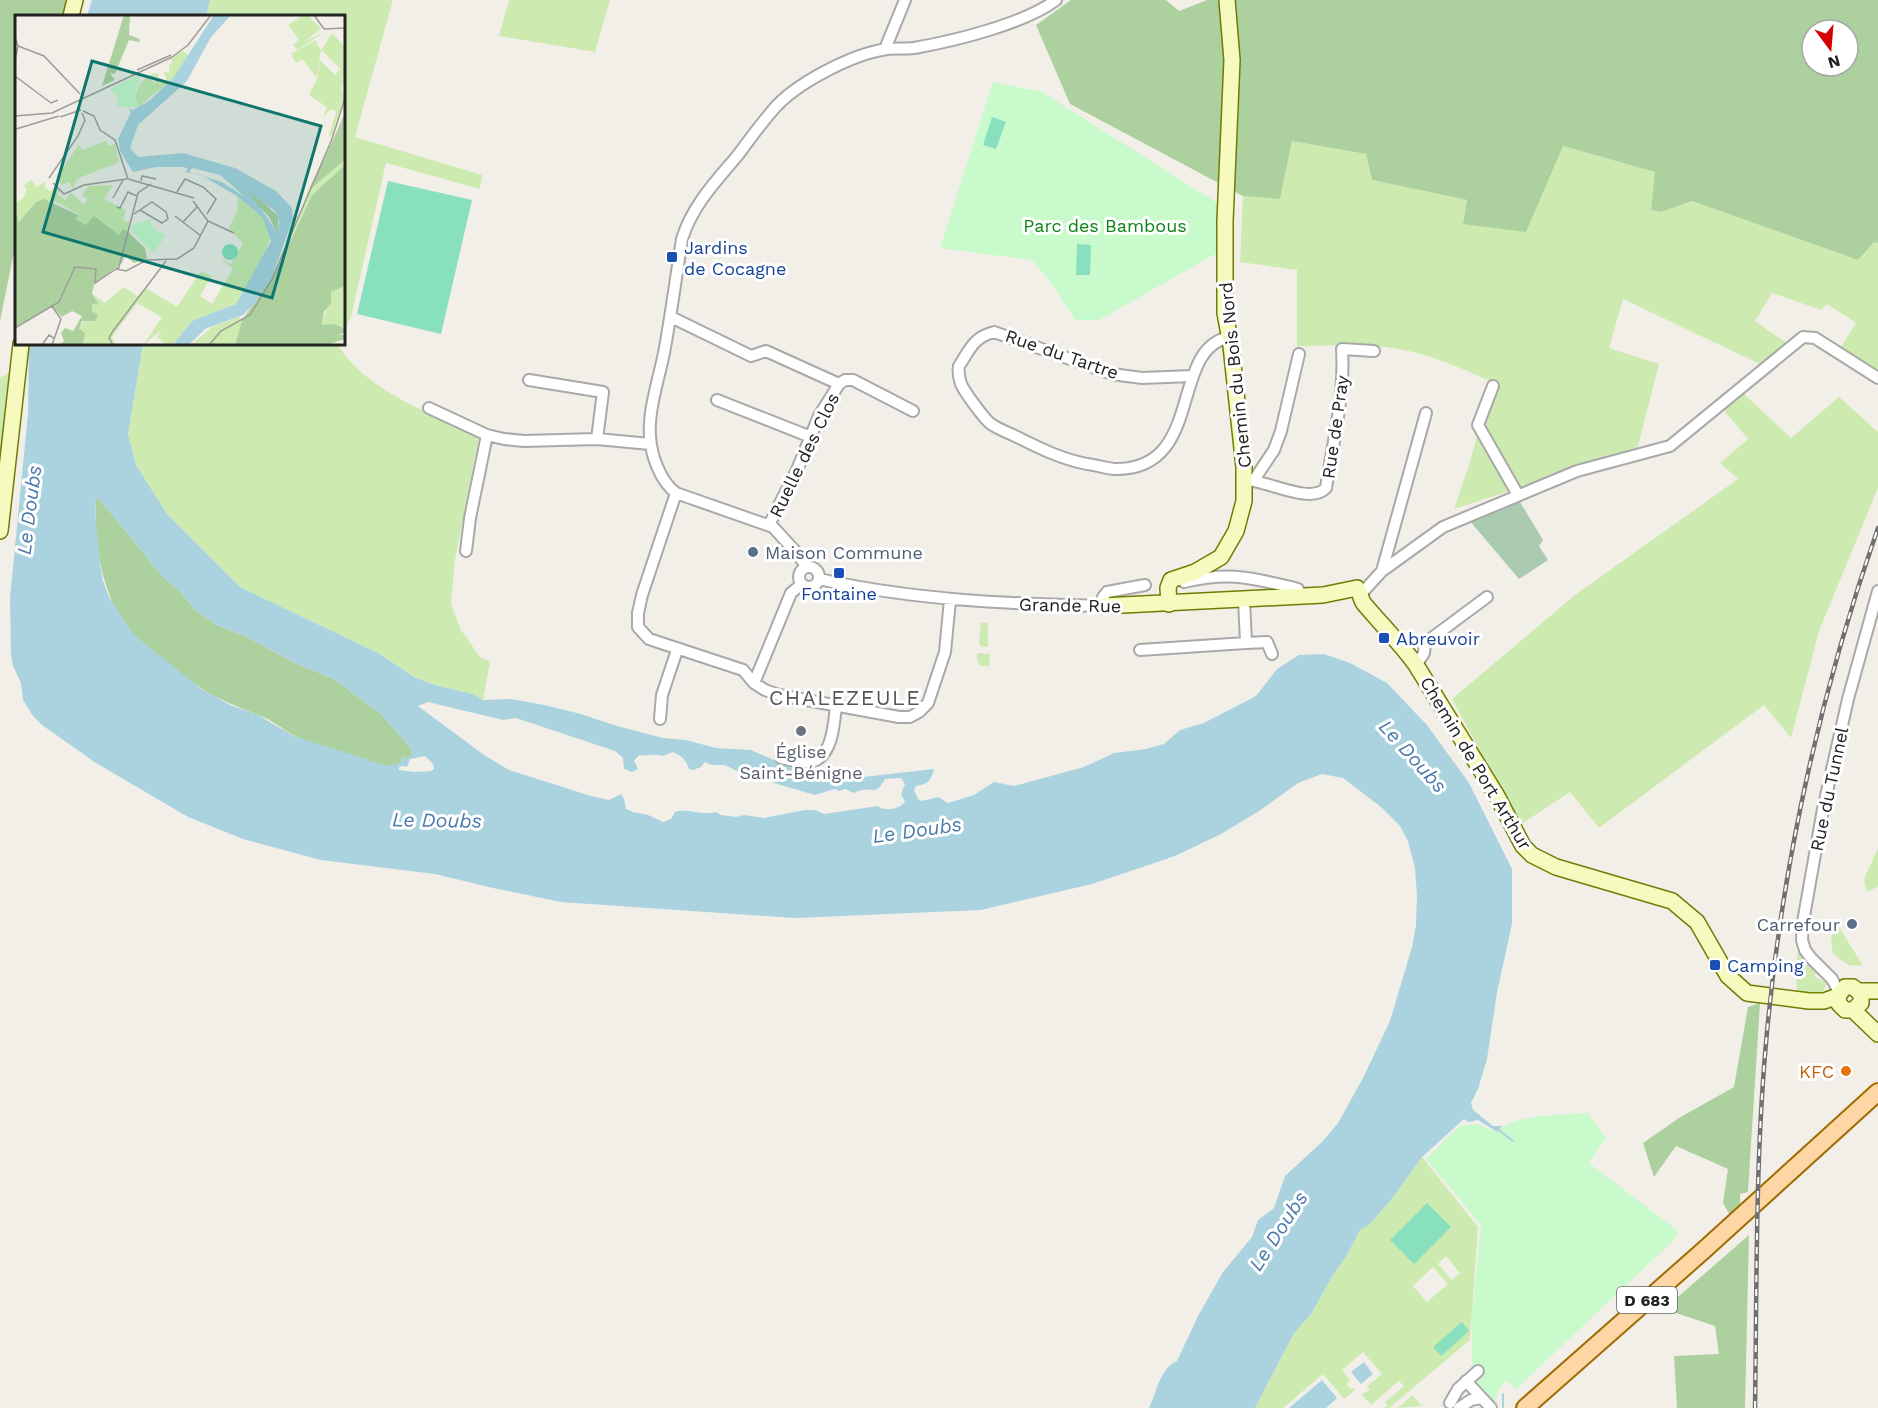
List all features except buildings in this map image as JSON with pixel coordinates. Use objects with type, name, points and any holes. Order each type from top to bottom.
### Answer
[{"type":"main road","name":"D 683","points":[[1525,1408],[1878,1092]]},
{"type":"main road","name":"D 683","points":[[1536,1408],[1878,1104]]},
{"type":"street","points":[[71,15],[75,0]]},
{"type":"street","points":[[885,49],[905,0]]},
{"type":"street","points":[[807,567],[800,574],[802,584],[807,587],[813,586],[819,579],[816,569],[807,567],[779,533],[769,525],[676,493],[665,482],[650,444],[651,420],[686,226],[706,193],[772,111],[788,94],[814,77],[849,61],[885,49],[934,44],[1010,23],[1031,15],[1056,0]]},
{"type":"street","name":"Chemin du Bois Nord","points":[[1169,604],[1168,588],[1171,580],[1195,572],[1221,557],[1232,540],[1243,511],[1250,480],[1225,313],[1225,221],[1232,60],[1227,0]]},
{"type":"street","points":[[671,317],[751,356],[766,351],[839,384],[845,380],[853,380],[914,411]]},
{"type":"street","name":"Rue du Tartre","points":[[1192,376],[1142,378],[1112,374],[994,332],[976,340],[958,370],[961,384],[989,423],[1053,454],[1114,469],[1135,466],[1152,460],[1167,445],[1179,424],[1192,376],[1209,347],[1215,342],[1230,337]]},
{"type":"street","points":[[1354,595],[1378,574],[1443,527],[1577,471],[1670,446],[1803,336],[1815,338],[1878,378]]},
{"type":"street","points":[[0,531],[21,345]]},
{"type":"street","name":"Rue de Pray","points":[[1250,480],[1313,495],[1321,493],[1326,488],[1344,369],[1342,349],[1374,351]]},
{"type":"street","points":[[1250,480],[1274,450],[1281,431],[1299,354]]},
{"type":"street","points":[[529,380],[603,392],[597,439]]},
{"type":"street","name":"Ruelle des Clos","points":[[769,525],[819,416],[839,384]]},
{"type":"street","points":[[1493,386],[1478,425],[1518,495]]},
{"type":"street","points":[[717,400],[810,437]]},
{"type":"street","points":[[429,408],[487,435],[524,441],[597,439],[650,444]]},
{"type":"street","points":[[1378,574],[1426,413]]},
{"type":"street","points":[[466,551],[470,518],[487,435]]},
{"type":"street","points":[[676,493],[642,595],[638,613],[639,627],[650,639],[676,650],[743,670],[754,683],[765,690],[836,706],[910,717],[928,703],[945,652],[950,600]]},
{"type":"street","points":[[1181,583],[1218,576],[1244,576],[1292,587],[1301,592],[1301,596]]},
{"type":"street","name":"Grande Rue","points":[[819,579],[850,586],[950,600],[1103,606],[1354,595]]},
{"type":"street","points":[[754,683],[791,593],[802,584]]},
{"type":"street","points":[[1103,606],[1103,597],[1107,592],[1145,585]]},
{"type":"street","name":"Rue du Tunnel","points":[[1848,996],[1810,958],[1805,950],[1802,940],[1803,922],[1823,809],[1848,699],[1878,591]]},
{"type":"street","name":"Chemin de Port Arthur","points":[[1354,595],[1416,665],[1497,796],[1523,846],[1532,855],[1556,867],[1672,901],[1697,922],[1723,968],[1747,993],[1809,1001],[1824,1006],[1848,996],[1878,991]]},
{"type":"street","name":"Chemin de Port Arthur","points":[[1416,665],[1424,653],[1425,643],[1487,597]]},
{"type":"street","points":[[1244,600],[1246,643]]},
{"type":"street","points":[[1140,650],[1267,642],[1272,654]]},
{"type":"street","points":[[660,719],[662,695],[676,650]]},
{"type":"street","points":[[781,758],[807,762],[814,761],[821,756],[833,731],[836,706]]},
{"type":"street","points":[[1848,996],[1878,1023]]},
{"type":"street","points":[[1848,996],[1878,1034]]},
{"type":"street","points":[[1452,1407],[1458,1389],[1478,1371]]},
{"type":"street","points":[[1467,1381],[1491,1408]]},
{"type":"street","points":[[1452,1407],[1480,1398]]},
{"type":"green space","points":[[0,0],[75,0],[70,15],[15,15],[15,247],[0,321]]},
{"type":"green space","points":[[210,0],[393,0],[355,137],[482,175],[480,189],[386,163],[351,317],[345,329],[345,15],[206,15]]},
{"type":"green space","points":[[509,0],[610,0],[595,52],[499,36]]},
{"type":"green space","points":[[1071,0],[1166,0],[1179,11],[1207,0],[1878,0],[1878,243],[1874,242],[1858,260],[1692,201],[1661,212],[1651,210],[1655,172],[1563,146],[1526,232],[1463,224],[1467,200],[1372,180],[1366,154],[1292,141],[1280,199],[1243,196],[1070,104],[1036,25]]},
{"type":"green space","name":"Parc des Bambous","points":[[993,82],[1042,92],[1217,203],[1219,252],[1099,320],[1075,320],[1049,280],[1032,260],[940,248]]},
{"type":"green space","points":[[992,117],[1006,122],[996,149],[983,145]]},
{"type":"green space","points":[[1292,141],[1366,154],[1372,180],[1467,200],[1463,224],[1562,146],[1656,172],[1651,210],[1661,212],[1692,201],[1858,260],[1874,242],[1878,243],[1878,374],[1839,350],[1856,323],[1827,304],[1821,310],[1772,293],[1755,321],[1788,344],[1762,365],[1623,299],[1609,348],[1659,364],[1637,450],[1454,509],[1492,382],[1440,360],[1400,349],[1364,345],[1297,346],[1297,270],[1240,262],[1243,196],[1280,199]]},
{"type":"green space","points":[[388,181],[472,200],[441,334],[357,314]]},
{"type":"green space","points":[[1077,244],[1091,245],[1090,275],[1076,275]]},
{"type":"green space","points":[[143,345],[338,345],[364,375],[382,388],[420,409],[479,436],[455,560],[451,604],[461,630],[480,657],[490,661],[483,700],[473,694],[435,685],[414,677],[380,654],[240,587],[167,514],[136,465],[128,434]]},
{"type":"green space","points":[[10,372],[0,482],[0,378]]},
{"type":"green space","points":[[1743,393],[1791,438],[1839,397],[1878,432],[1878,488],[1819,631],[1791,738],[1764,705],[1599,828],[1570,792],[1520,825],[1452,699],[1575,595],[1738,479],[1720,463],[1748,439],[1723,409]]},
{"type":"green space","points":[[96,498],[101,501],[163,577],[181,592],[195,610],[217,625],[247,637],[295,663],[334,679],[382,715],[411,748],[412,755],[408,758],[402,757],[401,763],[393,766],[381,765],[300,738],[267,719],[208,692],[157,656],[140,642],[122,620],[107,588],[98,551]]},
{"type":"green space","points":[[1513,502],[1520,502],[1543,540],[1539,546],[1548,560],[1519,579],[1469,520]]},
{"type":"green space","points":[[981,623],[988,623],[988,647],[982,647],[979,644]]},
{"type":"green space","points":[[977,653],[990,654],[989,666],[981,666],[977,660]]},
{"type":"green space","points":[[1878,848],[1878,887],[1868,891],[1864,879]]},
{"type":"green space","points":[[1834,919],[1862,964],[1861,966],[1848,965],[1833,954],[1831,941]]},
{"type":"green space","points":[[1799,946],[1818,971],[1814,976],[1822,981],[1826,980],[1822,998],[1797,995],[1796,965]]},
{"type":"green space","points":[[1760,1003],[1748,1192],[1740,1194],[1740,1209],[1731,1217],[1723,1203],[1728,1169],[1676,1146],[1654,1177],[1643,1143],[1679,1118],[1734,1087],[1748,1007]]},
{"type":"green space","points":[[1588,1113],[1606,1138],[1589,1163],[1678,1231],[1674,1240],[1516,1389],[1506,1381],[1498,1390],[1495,1403],[1478,1387],[1478,1371],[1472,1364],[1472,1316],[1481,1225],[1426,1159],[1460,1126],[1477,1124],[1497,1132],[1504,1126],[1526,1119]]},
{"type":"green space","points":[[1422,1157],[1478,1227],[1470,1340],[1389,1408],[1384,1408],[1388,1405],[1385,1402],[1404,1386],[1399,1381],[1371,1405],[1361,1394],[1370,1390],[1367,1386],[1382,1374],[1363,1352],[1342,1370],[1350,1380],[1346,1384],[1355,1390],[1344,1399],[1323,1374],[1283,1408],[1255,1408],[1294,1333],[1311,1314],[1360,1230],[1369,1225],[1391,1200]],"holes":[[[1446,1256],[1460,1273],[1452,1280],[1438,1264]],[[1433,1267],[1448,1284],[1427,1302],[1413,1286]]]},
{"type":"green space","points":[[1427,1203],[1451,1227],[1414,1264],[1390,1240]]},
{"type":"green space","points":[[1749,1235],[1745,1408],[1677,1408],[1674,1356],[1719,1354],[1715,1326],[1664,1309]]},
{"type":"green space","points":[[1462,1322],[1469,1331],[1441,1356],[1433,1347]]},
{"type":"green space","points":[[1412,1396],[1422,1406],[1398,1408]]},
{"type":"water","points":[[92,0],[210,0],[206,15],[87,15]]},
{"type":"water","name":"Le Doubs","points":[[29,345],[143,345],[128,434],[136,465],[167,514],[240,587],[380,654],[414,677],[435,685],[473,694],[483,700],[511,699],[544,705],[663,738],[686,740],[716,748],[751,750],[806,774],[863,777],[934,769],[928,781],[916,786],[914,790],[918,799],[922,801],[938,797],[948,803],[974,795],[994,782],[1014,786],[1084,767],[1114,753],[1164,744],[1180,730],[1204,723],[1256,696],[1277,669],[1299,655],[1324,654],[1350,663],[1387,683],[1427,725],[1469,783],[1512,869],[1512,924],[1497,992],[1487,1059],[1471,1103],[1473,1110],[1493,1126],[1502,1126],[1497,1132],[1478,1120],[1469,1122],[1464,1119],[1422,1157],[1391,1200],[1369,1225],[1360,1230],[1311,1314],[1294,1333],[1255,1408],[1149,1408],[1166,1369],[1177,1361],[1198,1316],[1223,1272],[1252,1237],[1258,1220],[1274,1208],[1285,1176],[1323,1141],[1338,1123],[1363,1078],[1390,1021],[1412,947],[1416,925],[1415,868],[1408,841],[1400,826],[1381,807],[1343,778],[1322,774],[1298,783],[1259,811],[1221,834],[1175,856],[1092,884],[981,910],[795,918],[561,902],[435,874],[321,860],[243,839],[188,817],[96,763],[42,725],[33,716],[23,700],[21,683],[13,666],[10,598],[28,413]],"holes":[[[96,498],[101,501],[163,577],[181,592],[195,610],[217,625],[247,637],[295,663],[334,679],[382,715],[411,748],[412,755],[402,757],[401,763],[387,766],[294,736],[258,715],[230,705],[200,688],[133,634],[109,597],[103,581],[95,512]],[[428,702],[503,720],[516,718],[615,751],[623,758],[624,769],[632,772],[638,769],[634,761],[639,755],[663,756],[673,752],[683,758],[689,769],[701,767],[705,762],[712,765],[725,765],[743,774],[764,776],[774,783],[815,795],[835,789],[839,791],[845,789],[854,793],[860,790],[875,790],[885,779],[901,778],[905,784],[901,794],[905,802],[892,809],[878,806],[824,814],[815,810],[805,810],[764,818],[744,815],[736,817],[716,812],[680,811],[675,812],[671,819],[663,822],[626,809],[621,794],[609,800],[509,770],[484,755],[418,706]],[[425,756],[433,764],[434,769],[431,771],[399,770],[399,767],[407,767],[410,759]]]},
{"type":"water","points":[[1364,1362],[1373,1374],[1361,1384],[1351,1372]]},
{"type":"water","points":[[1322,1380],[1337,1398],[1326,1408],[1289,1408]]},
{"type":"waterway","points":[[1496,1128],[1513,1141]]},
{"type":"waterway","points":[[1503,1394],[1503,1408]]},
{"type":"railway","points":[[1755,1408],[1760,1126],[1774,968],[1794,840],[1807,777],[1839,651],[1878,528]]},
{"type":"place","name":"Jardins de Cocagne","points":[[672,257]]},
{"type":"place","name":"Maison Commune","points":[[753,552]]},
{"type":"place","name":"Fontaine","points":[[839,573]]},
{"type":"place","name":"Abreuvoir","points":[[1384,638]]},
{"type":"place","name":"Église Saint-Bénigne","points":[[801,731]]},
{"type":"place","name":"Carrefour","points":[[1852,924]]},
{"type":"place","name":"Camping","points":[[1715,965]]},
{"type":"place","name":"KFC","points":[[1846,1071]]},
{"type":"district","name":"CHALEZEULE","points":[[845,697]]}]
